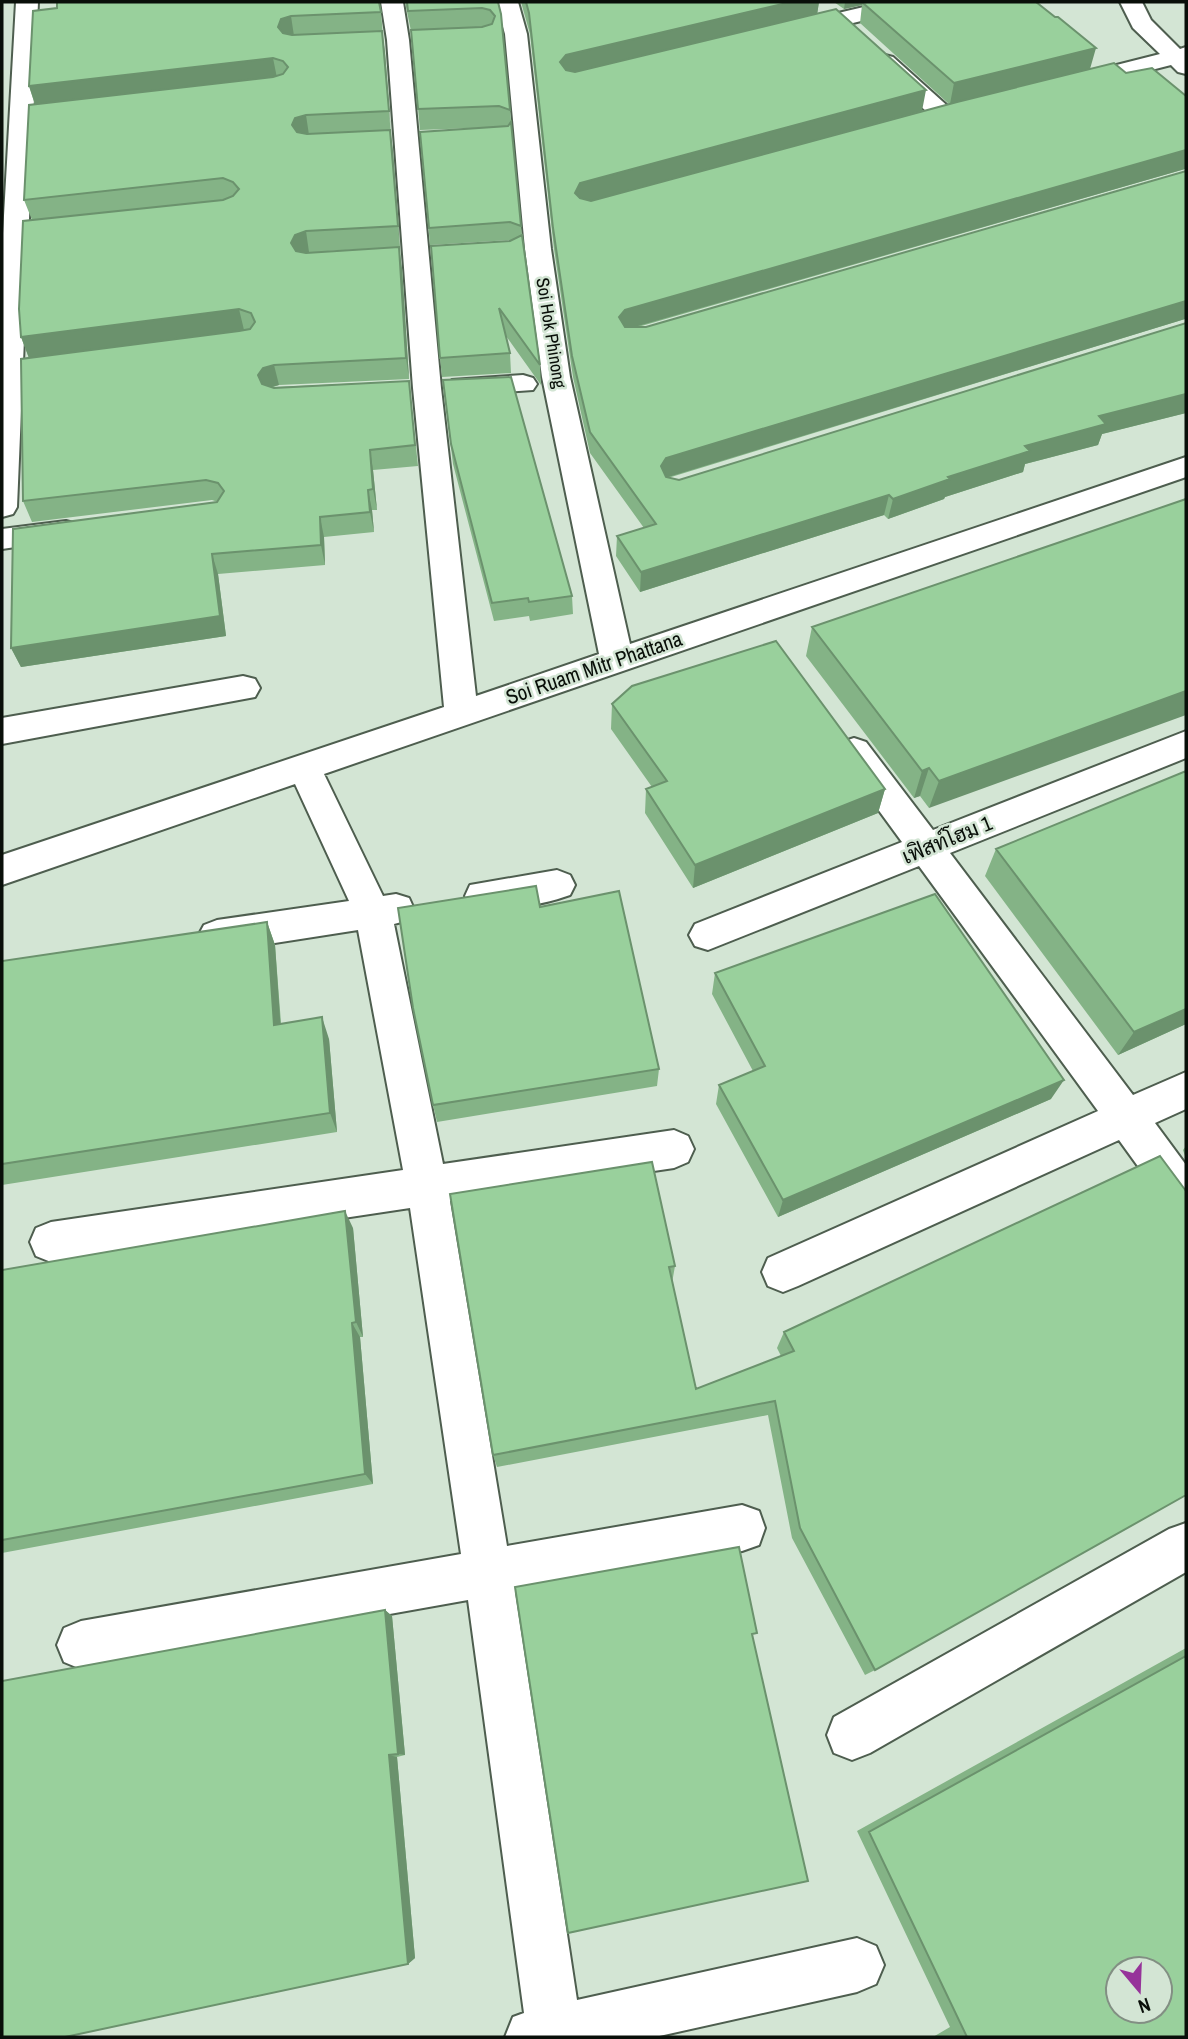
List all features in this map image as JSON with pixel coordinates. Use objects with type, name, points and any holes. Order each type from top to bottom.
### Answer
[{"type":"street","points":[[391,2],[397,40],[416,257],[414,389],[461,713]]},
{"type":"street","name":"Soi Hok Phinong","points":[[507,2],[519,59],[537,237],[556,377],[617,661]]},
{"type":"street","points":[[819,2],[944,115]]},
{"type":"street","points":[[772,36],[911,2]]},
{"type":"street","points":[[1131,2],[1141,23],[1182,59]]},
{"type":"street","points":[[2,507],[12,120],[18,13],[53,14]]},
{"type":"street","points":[[1046,89],[1182,59]]},
{"type":"street","points":[[917,122],[969,109]]},
{"type":"street","points":[[12,120],[49,115]]},
{"type":"street","points":[[9,234],[43,231]]},
{"type":"street","points":[[6,372],[38,368]]},
{"type":"street","points":[[414,389],[523,384]]},
{"type":"street","name":"Soi Ruam Mitr Phattana","points":[[2,870],[754,614],[1183,472]]},
{"type":"street","points":[[2,539],[94,527]]},
{"type":"street","points":[[754,614],[778,647]]},
{"type":"street","points":[[2,731],[243,688]]},
{"type":"street","points":[[835,725],[1186,1198]]},
{"type":"street","name":"เฟิสท์โฮม 1","points":[[708,935],[1186,744]]},
{"type":"street","points":[[304,767],[373,912],[427,1186],[488,1574],[548,2036],[857,1965]]},
{"type":"street","points":[[185,941],[557,885]]},
{"type":"street","points":[[783,1272],[1186,1090]]},
{"type":"street","points":[[51,1242],[674,1149]]},
{"type":"street","points":[[81,1645],[742,1528]]},
{"type":"street","points":[[852,1735],[1186,1546]]},
{"type":"building","points":[[57,2],[379,2],[381,12],[291,16],[281,19],[278,27],[283,33],[292,35],[382,31],[389,111],[306,115],[295,118],[292,125],[297,132],[307,134],[390,130],[398,226],[306,231],[295,235],[291,243],[296,251],[306,253],[399,247],[406,358],[274,365],[263,368],[258,375],[262,384],[274,388],[409,381],[415,445],[370,450],[373,489],[368,490],[370,512],[320,517],[321,545],[212,554],[220,616],[11,648],[13,529],[217,502],[224,491],[218,483],[206,480],[23,501],[21,359],[239,331],[250,329],[255,322],[251,313],[239,309],[21,337],[19,309],[23,221],[223,200],[233,196],[239,189],[233,182],[223,178],[24,200],[29,105],[273,77],[283,74],[288,67],[283,61],[273,58],[29,86],[33,11],[57,8]]},
{"type":"building","points":[[407,2],[498,2],[510,110],[499,106],[418,109],[411,30],[482,27],[492,24],[495,16],[490,10],[482,8],[408,11]]},
{"type":"building","points":[[526,2],[791,2],[566,55],[560,62],[566,70],[575,72],[836,9],[926,90],[580,183],[575,193],[580,198],[591,201],[957,102],[1114,63],[1126,73],[1152,68],[1186,96],[1186,150],[625,310],[619,317],[625,327],[646,327],[1186,171],[1186,301],[666,458],[661,466],[666,477],[679,480],[1186,323],[1186,394],[1099,416],[1106,424],[1025,446],[1030,451],[948,477],[950,479],[893,499],[889,495],[641,572],[617,536],[656,524],[590,432],[572,356],[553,228]]},
{"type":"building","points":[[1036,2],[1096,48],[954,83],[863,3]]},
{"type":"building","points":[[511,122],[521,226],[510,222],[429,228],[420,132],[508,126]]},
{"type":"building","points":[[522,235],[540,365],[499,308],[510,353],[440,358],[431,246],[510,241]]},
{"type":"building","points":[[511,377],[572,596],[529,602],[528,598],[492,603],[451,444],[443,380]]},
{"type":"building","points":[[1186,499],[1186,691],[939,781],[929,768],[922,771],[812,627]]},
{"type":"building","points":[[776,641],[885,789],[695,865],[646,789],[667,781],[612,704],[632,686]]},
{"type":"building","points":[[1186,771],[1186,1009],[1134,1032],[996,849]]},
{"type":"building","points":[[536,886],[540,907],[619,891],[659,1069],[433,1105],[413,1008],[398,908]]},
{"type":"building","points":[[935,894],[1064,1080],[783,1200],[719,1085],[765,1066],[715,973]]},
{"type":"building","points":[[267,922],[274,1025],[322,1017],[330,1113],[2,1164],[2,961]]},
{"type":"building","points":[[1160,1156],[1186,1191],[1186,1495],[875,1670],[800,1528],[775,1401],[493,1455],[450,1194],[652,1162],[675,1266],[669,1267],[696,1389],[794,1351],[784,1332]]},
{"type":"building","points":[[345,1211],[356,1322],[352,1323],[365,1474],[2,1540],[2,1270]]},
{"type":"building","points":[[739,1547],[757,1633],[752,1634],[808,1881],[568,1933],[515,1587]]},
{"type":"building","points":[[385,1610],[398,1754],[389,1755],[408,1964],[65,2037],[2,2037],[2,1681]]},
{"type":"building","points":[[1186,1656],[1186,2037],[967,2037],[869,1832]]}]
